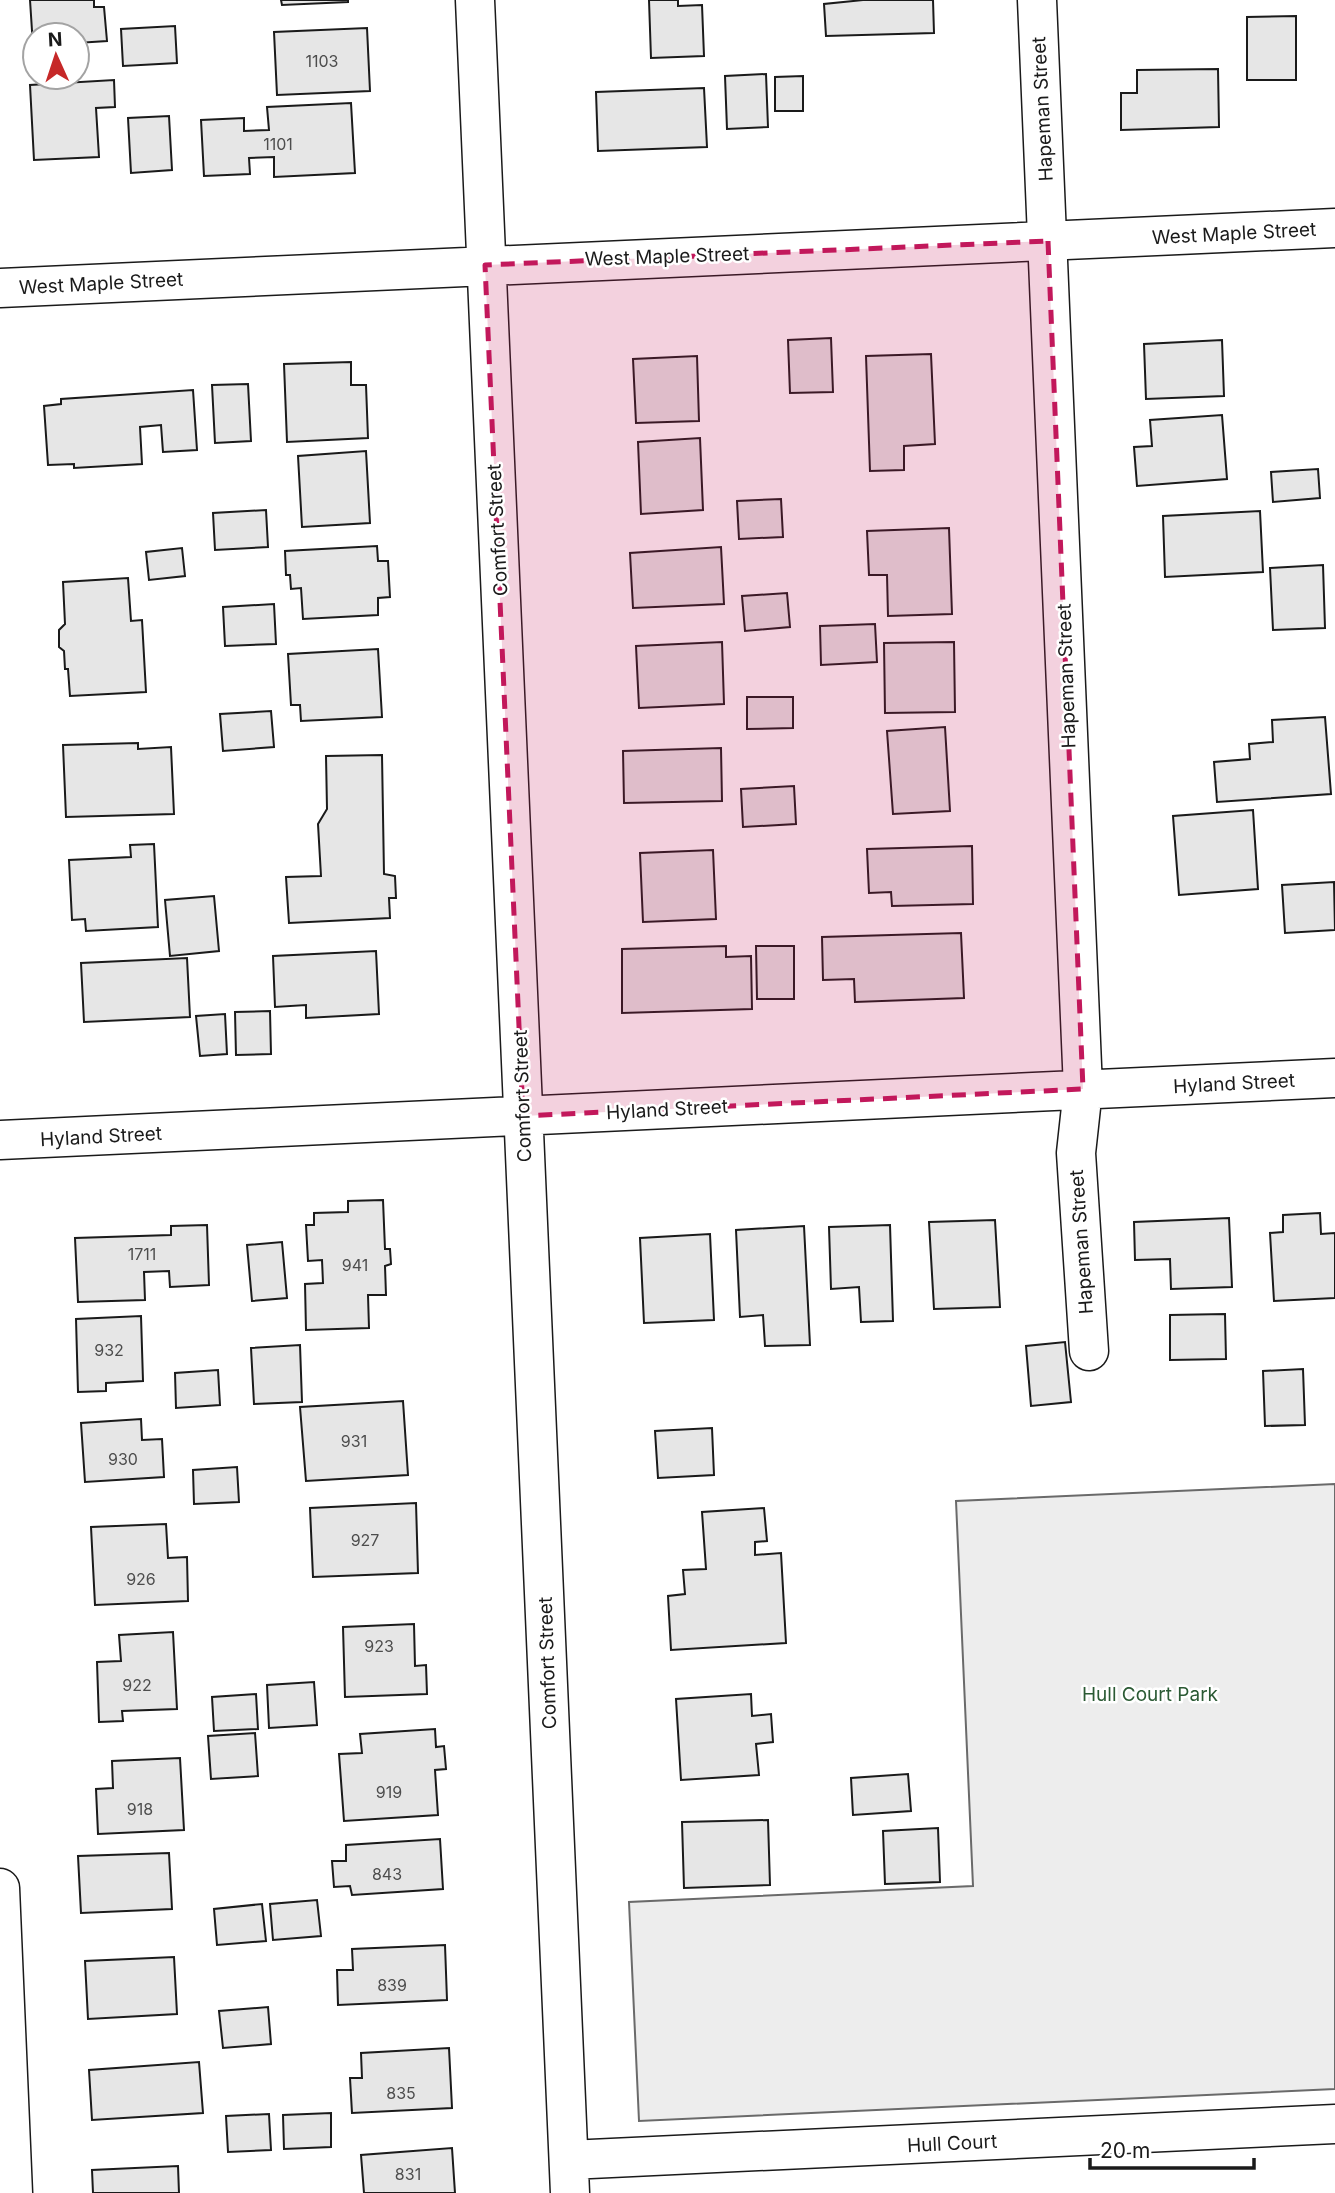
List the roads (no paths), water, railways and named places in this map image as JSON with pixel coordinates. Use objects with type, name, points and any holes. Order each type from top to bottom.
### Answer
[{"type":"street","name":"Comfort Street","points":[[475,0],[569,2177]]},
{"type":"street","name":"Hapeman Street","points":[[1037,0],[1083,1089],[1076,1153],[1089,1350]]},
{"type":"street","name":"West Maple Street","points":[[0,288],[1335,228]]},
{"type":"street","name":"Hyland Street","points":[[0,1140],[1335,1078]]},
{"type":"street","points":[[0,1888],[13,2193]]},
{"type":"street","name":"Hull Court","points":[[569,2177],[1335,2124]]},
{"type":"park label","name":"Hull Court Park","points":[[1150,1694]]}]
